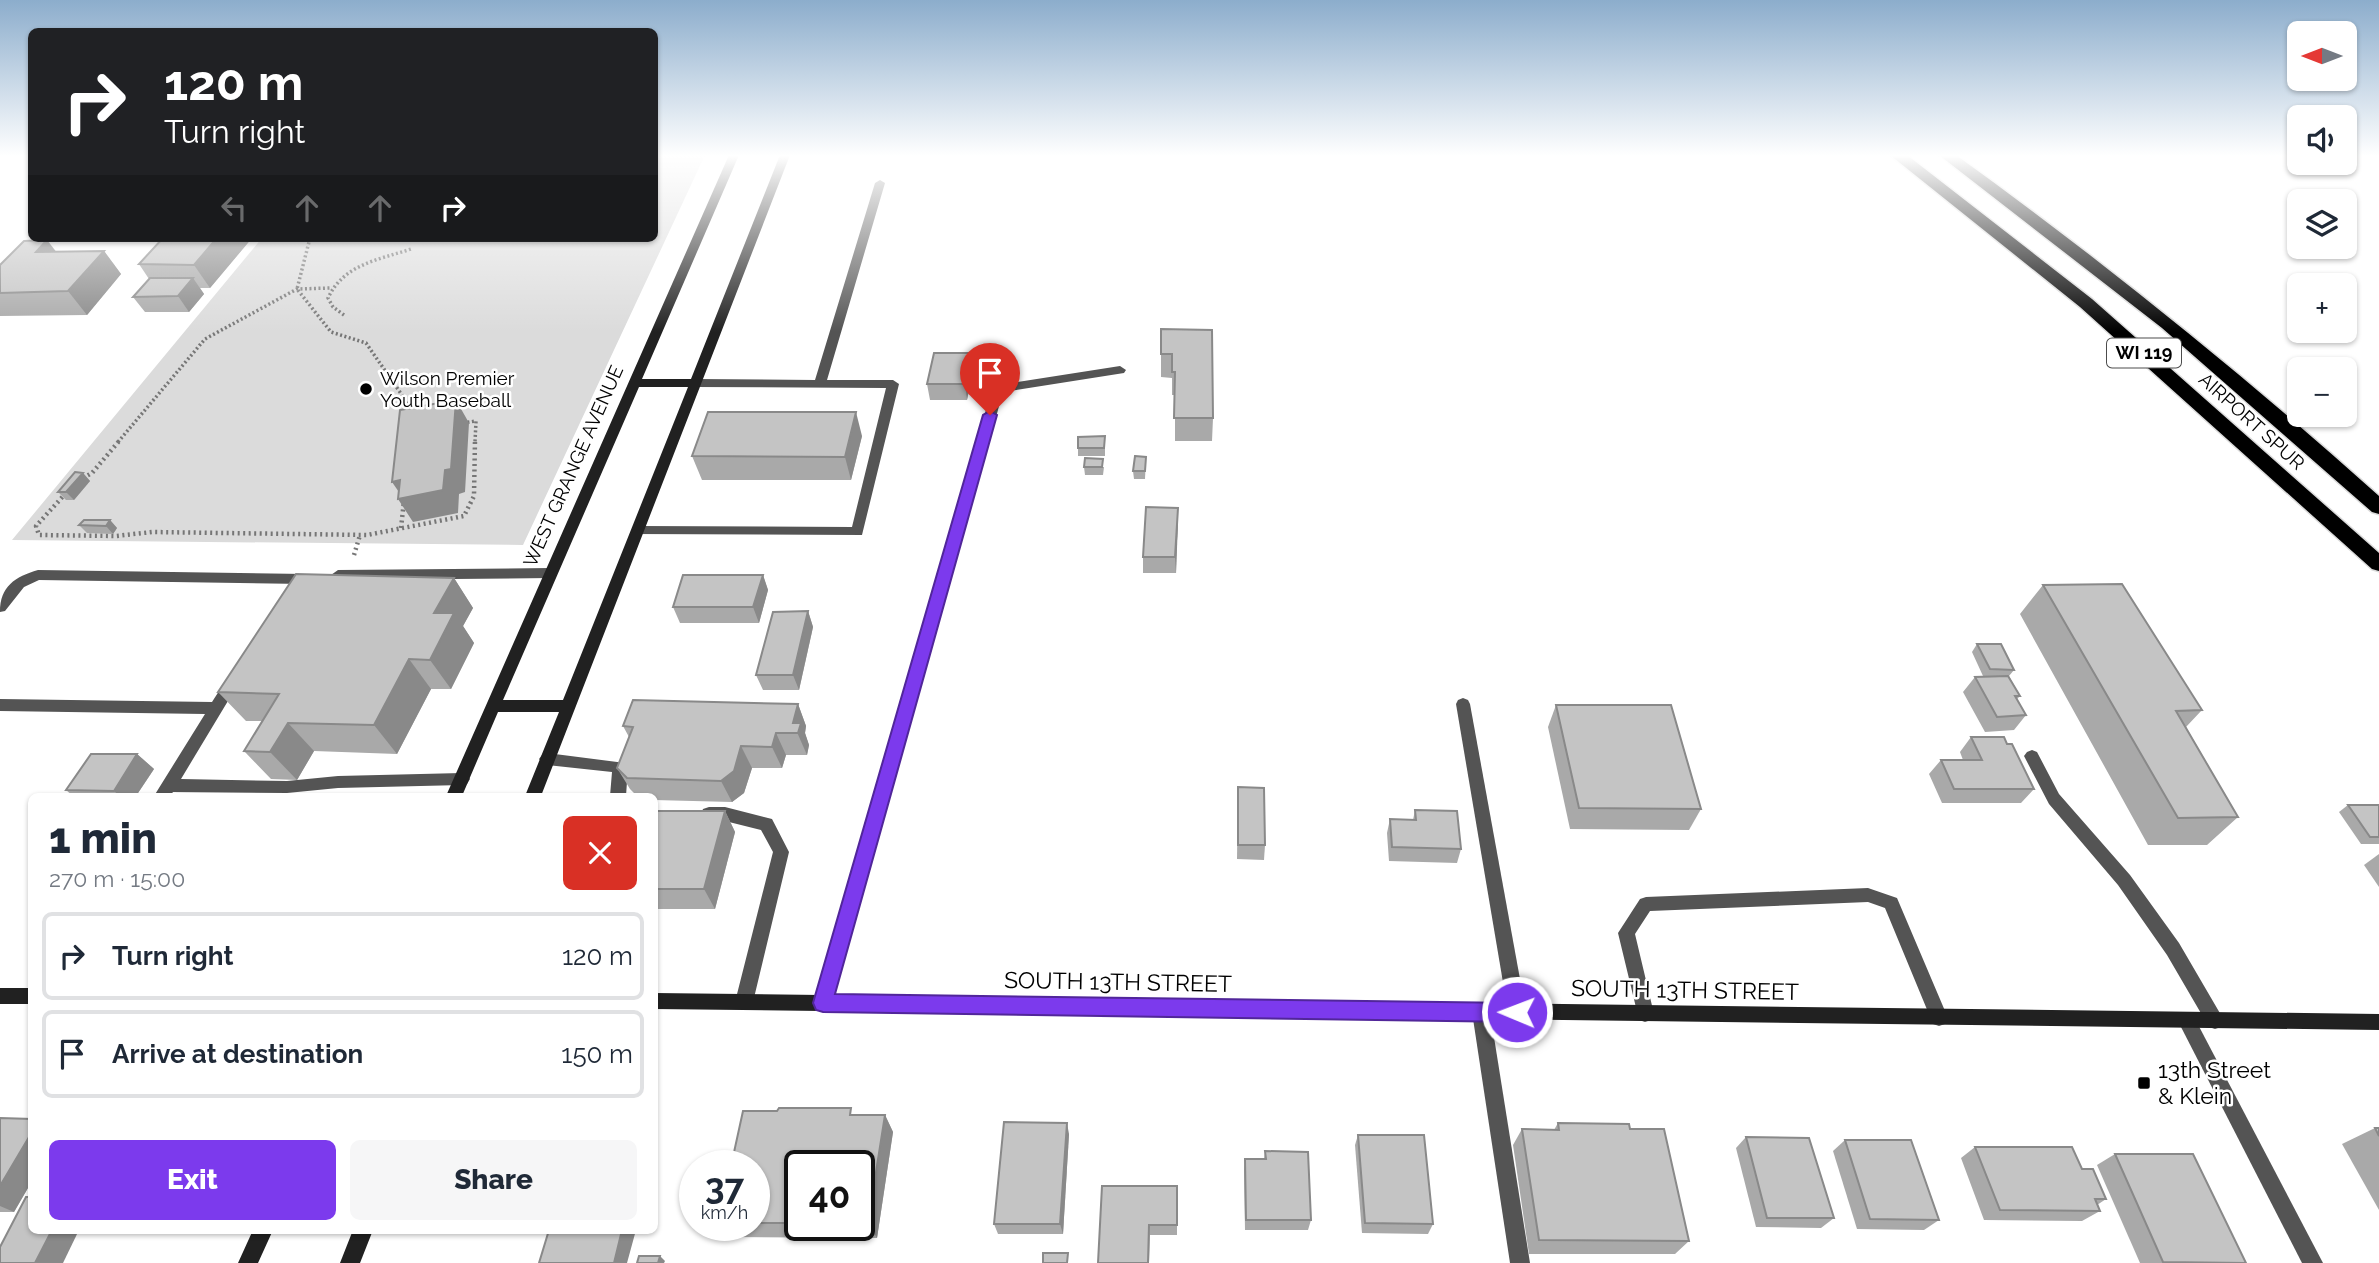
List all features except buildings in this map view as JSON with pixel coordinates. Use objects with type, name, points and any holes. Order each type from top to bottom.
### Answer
[{"type":"highway","name":"AIRPORT SPUR","points":[[1973,214],[2086,303],[2379,564]]},
{"type":"highway","name":"AIRPORT SPUR","points":[[2027,214],[2151,311],[2317,450],[2379,507]]},
{"type":"street","name":"WEST GRANGE AVENUE","points":[[455,793],[708,214]]},
{"type":"street","points":[[534,793],[762,214]]},
{"type":"street","points":[[820,384],[871,214]]},
{"type":"street","points":[[823,1003],[998,388],[1120,370]]},
{"type":"street","points":[[634,383],[893,384],[857,532],[638,531]]},
{"type":"street","points":[[0,607],[19,583],[38,575],[305,579],[346,575],[550,573]]},
{"type":"street","points":[[289,589],[305,579]]},
{"type":"street","points":[[166,790],[238,673]]},
{"type":"street","points":[[1463,704],[1517,1012]]},
{"type":"street","points":[[0,705],[216,708]]},
{"type":"street","points":[[494,705],[568,706]]},
{"type":"street","points":[[2032,756],[2054,799],[2124,880],[2173,949],[2215,1021]]},
{"type":"street","points":[[547,760],[620,767],[618,793]]},
{"type":"street","points":[[166,790],[462,779]]},
{"type":"street","points":[[690,815],[725,814],[766,824],[781,852],[744,1002]]},
{"type":"street","points":[[1645,1014],[1626,933],[1646,904],[1868,895],[1892,903],[1939,1017]]},
{"type":"street","points":[[0,996],[28,996]]},
{"type":"street","name":"SOUTH 13TH STREET","points":[[658,1001],[2379,1022]]},
{"type":"street","points":[[1481,1012],[1520,1263]]},
{"type":"street","points":[[2187,1021],[2312,1263]]},
{"type":"street","points":[[248,1263],[261,1234]]},
{"type":"street","points":[[350,1263],[361,1234]]},
{"type":"path","points":[[297,289],[309,242]]},
{"type":"path","points":[[344,314],[333,307],[328,298],[331,288],[356,266],[411,249]]},
{"type":"path","points":[[76,482],[92,473],[205,339],[297,289],[331,288]]},
{"type":"path","points":[[297,289],[331,332],[366,344],[416,415]]},
{"type":"path","points":[[68,491],[36,526],[39,535],[116,536],[152,532],[368,535],[464,516],[474,496],[477,421],[450,426]]},
{"type":"path","points":[[401,528],[404,501]]},
{"type":"shaded area","name":"Wilson Premier Youth Baseball","points":[[658,214],[677,214],[523,545],[12,540],[259,242],[658,242]]},
{"type":"place","name":"Wilson Premier Youth Baseball","points":[[366,389]]},
{"type":"place","name":"13th Street & Klein","points":[[2144,1083]]},
{"type":"route","points":[[990,415],[823,1003],[1517,1012]]}]
